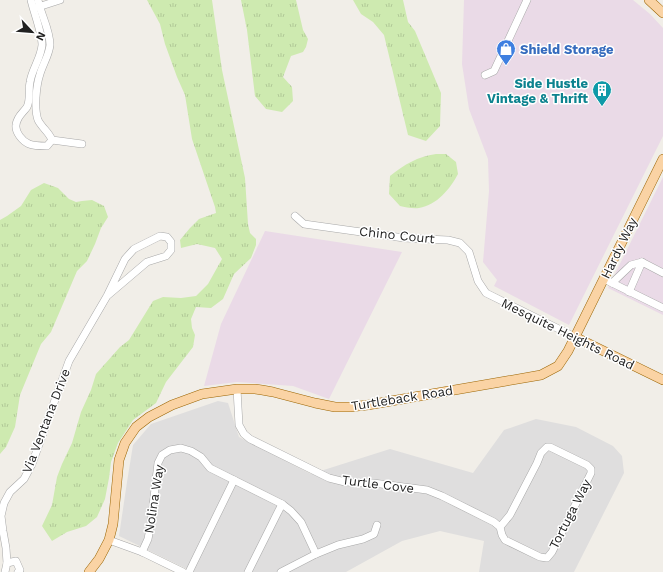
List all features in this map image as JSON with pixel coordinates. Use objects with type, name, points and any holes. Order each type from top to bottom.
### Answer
[{"type":"main road","points":[[649,0],[663,13]]},
{"type":"main road","name":"Hardy Way","points":[[575,337],[608,281],[663,159]]},
{"type":"main road","name":"Mesquite Heights Road","points":[[575,337],[663,380]]},
{"type":"main road","name":"Turtleback Road","points":[[89,572],[99,559],[109,540],[113,524],[119,460],[125,443],[136,427],[149,417],[172,405],[202,394],[237,389],[255,389],[335,407],[368,405],[541,375],[558,366],[575,337]]},
{"type":"street","points":[[31,0],[37,5],[49,36],[50,46],[48,56],[39,75],[37,86],[36,110],[38,120],[52,140]]},
{"type":"street","points":[[37,5],[60,0]]},
{"type":"street","points":[[485,75],[494,71],[527,0]]},
{"type":"street","points":[[37,5],[42,44],[40,55],[33,70],[27,106],[19,115],[16,125],[17,134],[27,143],[37,146],[47,146],[52,140]]},
{"type":"street","points":[[52,140],[82,144]]},
{"type":"street","name":"Chino Court","points":[[294,216],[304,224],[404,238],[448,240],[460,243],[469,252],[478,281]]},
{"type":"street","name":"Via Ventana Drive","points":[[5,572],[6,548],[2,531],[1,516],[4,503],[10,492],[24,479],[32,464],[69,361],[107,296],[125,259],[134,249],[160,236],[167,237],[171,242],[171,250],[166,256],[147,262],[107,296]]},
{"type":"street","points":[[629,292],[642,262]]},
{"type":"street","points":[[663,272],[642,262],[631,265],[608,281],[663,308]]},
{"type":"street","name":"Mesquite Heights Road","points":[[478,281],[486,293],[575,337]]},
{"type":"street","name":"Turtle Cove","points":[[237,389],[239,425],[244,434],[250,439],[329,478],[345,482],[373,483],[427,490],[442,496],[500,526]]},
{"type":"street","name":"Tortuga Way","points":[[546,447],[550,447],[587,465],[590,469],[591,473],[552,552],[547,558],[540,557],[505,540],[500,526],[510,515],[541,453],[546,447]]},
{"type":"street","name":"Nolina Way","points":[[142,552],[148,539],[158,463],[162,455],[170,450],[181,448],[191,451],[201,457],[210,468],[234,480]]},
{"type":"street","points":[[189,572],[234,480],[282,504],[291,511],[301,522],[316,554]]},
{"type":"street","points":[[248,572],[282,504]]},
{"type":"street","points":[[281,572],[316,554],[338,545],[363,539],[374,534],[377,525]]},
{"type":"street","points":[[109,540],[142,552],[183,572]]},
{"type":"street","name":"Via Ventana Drive","points":[[6,548],[16,561]]},
{"type":"street","points":[[6,563],[16,561],[20,570],[18,572]]},
{"type":"shaded area","points":[[464,0],[633,0],[650,14],[663,28],[663,136],[569,325],[494,286],[497,280],[483,262],[489,191],[488,159],[469,109],[462,64]]},
{"type":"shaded area","points":[[663,177],[663,315],[608,288]]},
{"type":"shaded area","points":[[265,231],[402,252],[329,399],[293,386],[237,382],[204,386],[221,324]]},
{"type":"shaded area","points":[[218,401],[228,403],[239,437],[311,474],[390,449],[473,473],[504,430],[536,419],[576,427],[613,446],[622,456],[624,473],[574,572],[479,572],[484,541],[440,531],[402,541],[346,572],[193,572],[119,536],[133,445],[151,424]]},
{"type":"green space","points":[[147,0],[212,0],[222,70],[245,178],[248,224],[250,233],[256,239],[256,245],[251,258],[234,274],[223,299],[211,308],[196,307],[191,319],[192,328],[195,335],[193,347],[166,382],[156,403],[133,420],[118,443],[111,462],[105,499],[97,517],[86,526],[67,532],[52,541],[42,526],[52,505],[57,477],[72,443],[81,412],[91,390],[96,374],[120,347],[129,340],[153,301],[163,297],[181,298],[196,296],[208,284],[222,259],[215,248],[197,244],[181,248],[180,240],[199,219],[216,213],[192,139],[185,95],[165,44],[160,24]]},
{"type":"green space","points":[[241,0],[296,0],[303,30],[308,39],[303,52],[291,56],[283,77],[292,87],[293,101],[282,112],[266,109],[255,96],[247,30]]},
{"type":"green space","points":[[353,0],[403,0],[408,22],[415,31],[441,93],[440,126],[426,141],[408,135],[384,35],[373,22],[361,14]]},
{"type":"green space","points":[[436,154],[446,154],[456,162],[458,174],[447,191],[432,204],[426,206],[409,208],[400,206],[389,194],[390,176],[412,162],[423,157]]},
{"type":"green space","points":[[44,183],[58,188],[69,199],[76,202],[92,200],[104,206],[108,217],[101,228],[87,261],[77,271],[51,332],[41,344],[20,395],[15,427],[6,447],[0,454],[0,220],[21,206],[31,190]]},
{"type":"place","name":"Shield Storage","points":[[506,66]]},
{"type":"place","name":"Side Hustle Vintage & Thrift","points":[[602,107]]}]
